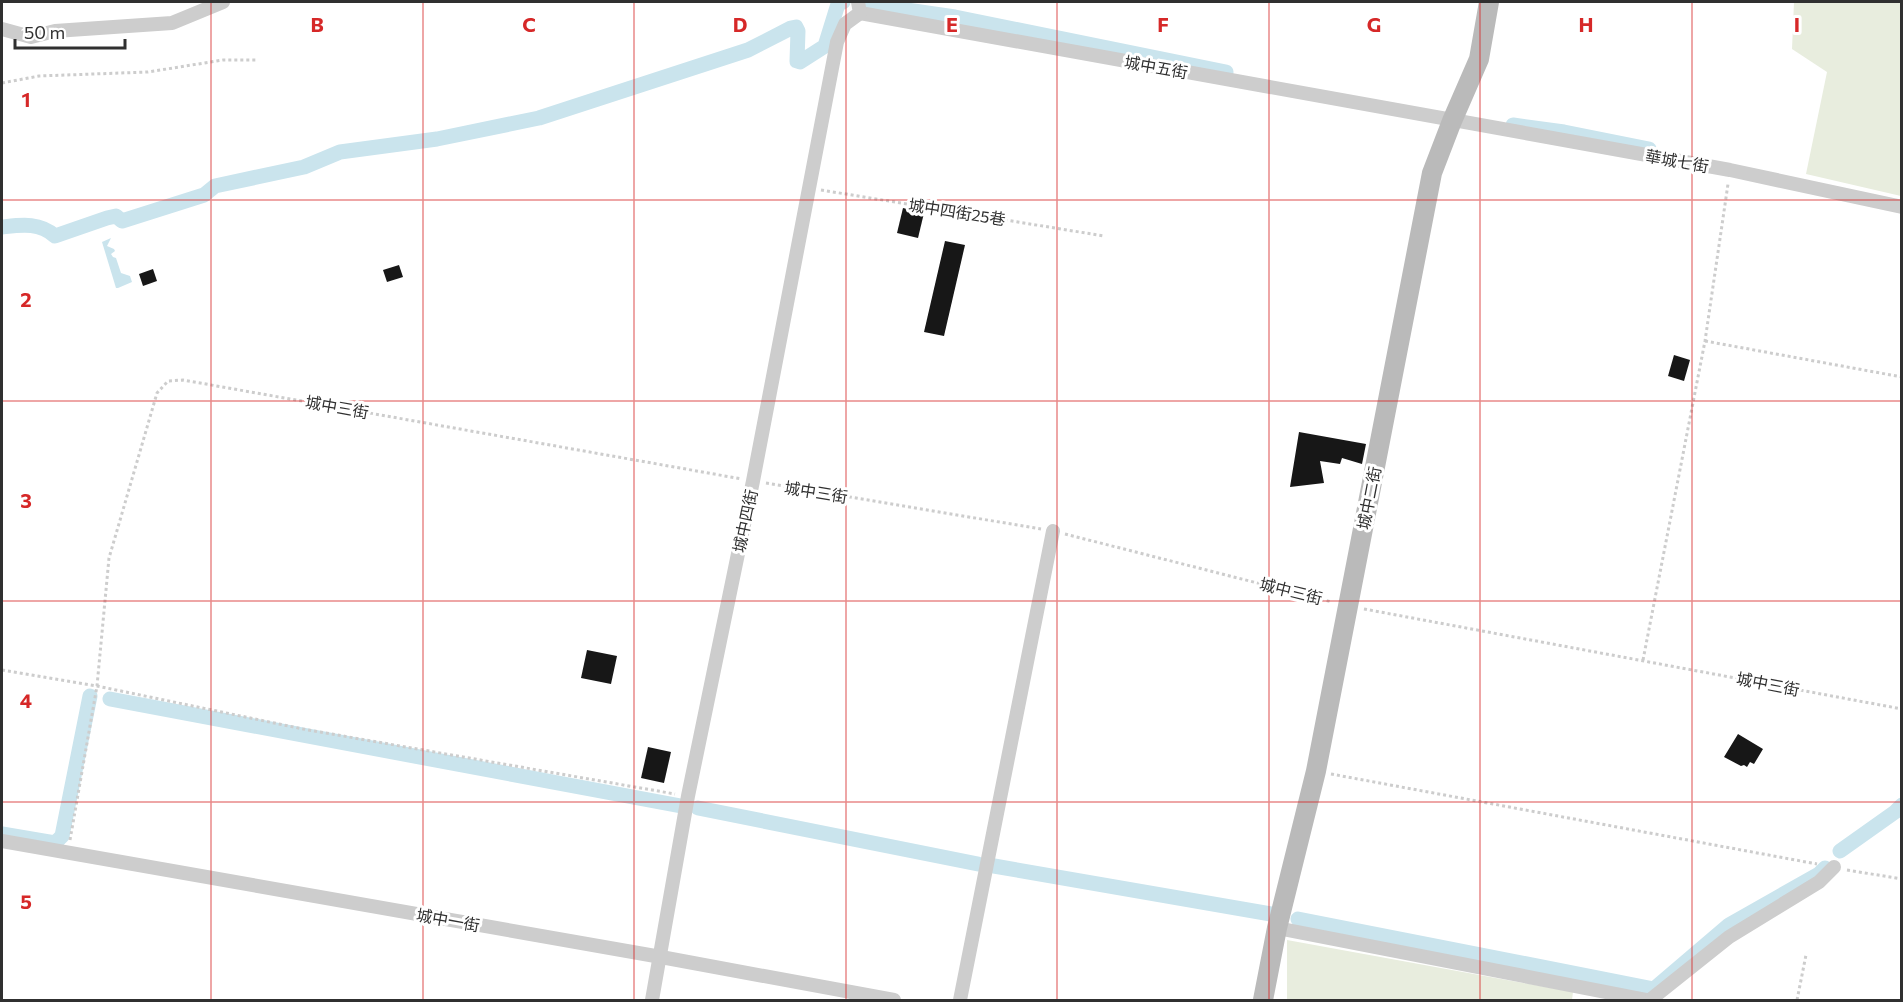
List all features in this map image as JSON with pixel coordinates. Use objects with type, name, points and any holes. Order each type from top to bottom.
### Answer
[{"type":"street","points":[[2,29],[31,37],[56,31],[171,23],[223,2]]},
{"type":"street","name":"城中二街","points":[[1263,1000],[1277,928],[1316,771],[1432,173],[1479,59],[1489,2]]},
{"type":"street","name":"城中五街","points":[[859,7],[1452,121]]},
{"type":"street","name":"城中四街","points":[[652,1000],[688,796],[753,481],[837,42],[845,24],[859,7]]},
{"type":"street","name":"華城七街","points":[[1452,121],[1730,170],[1902,207]]},
{"type":"street","points":[[960,1000],[1053,531]]},
{"type":"street","name":"城中一街","points":[[2,841],[894,1000]]},
{"type":"street","points":[[1277,928],[1649,1000],[1729,937],[1819,882],[1834,867]]},
{"type":"path","points":[[2,83],[39,76],[148,72],[224,60],[258,60]]},
{"type":"path","points":[[1643,660],[1705,341],[1730,170]]},
{"type":"path","name":"城中四街25巷","points":[[810,188],[1104,236]]},
{"type":"path","points":[[1705,341],[1902,377]]},
{"type":"path","name":"城中三街","points":[[67,854],[97,686],[109,558],[156,393],[168,381],[183,380],[753,481],[1053,531],[1348,606],[1902,709]]},
{"type":"path","points":[[2,670],[97,686],[303,729],[688,796]]},
{"type":"path","points":[[1316,771],[1902,879]]},
{"type":"path","points":[[1797,1000],[1806,955]]},
{"type":"shaded area","points":[[1794,2],[1901,2],[1901,196],[1806,174],[1827,72],[1792,49]]},
{"type":"shaded area","points":[[1287,940],[1573,992],[1572,1000],[1287,1000]]},
{"type":"water","points":[[111,238],[107,246],[114,249],[115,251],[111,254],[116,258],[121,273],[130,276],[132,282],[118,288],[116,288],[102,242]]},
{"type":"building","points":[[903,208],[924,213],[918,238],[897,233]]},
{"type":"building","points":[[945,241],[965,245],[944,336],[924,332]]},
{"type":"building","points":[[399,265],[403,277],[387,282],[383,270]]},
{"type":"building","points":[[153,269],[157,281],[143,286],[139,274]]},
{"type":"building","points":[[1674,355],[1690,360],[1684,381],[1668,376]]},
{"type":"building","points":[[1299,432],[1366,444],[1362,464],[1342,458],[1340,464],[1320,461],[1324,483],[1290,487]]},
{"type":"building","points":[[587,650],[617,656],[611,684],[581,678]]},
{"type":"building","points":[[1738,734],[1763,749],[1754,764],[1750,762],[1747,767],[1724,757]]},
{"type":"building","points":[[648,747],[671,752],[664,783],[641,778]]},
{"type":"waterway","points":[[2,227],[36,226],[55,236],[107,218],[116,216],[122,221],[204,195],[215,186],[304,167],[340,152],[437,139],[539,118],[748,50],[796,27],[798,31],[797,61],[800,62],[825,46],[838,4],[843,2]]},
{"type":"waterway","points":[[866,4],[955,17],[1226,72]]},
{"type":"waterway","points":[[1513,125],[1564,132],[1649,149]]},
{"type":"waterway","points":[[2,834],[55,843],[62,836],[90,696]]},
{"type":"waterway","points":[[110,699],[681,806]]},
{"type":"waterway","points":[[1840,851],[1902,805]]},
{"type":"waterway","points":[[698,808],[978,864]]},
{"type":"waterway","points":[[994,866],[1271,914]]},
{"type":"waterway","points":[[1298,919],[1654,989],[1729,925],[1819,874],[1825,868]]}]
